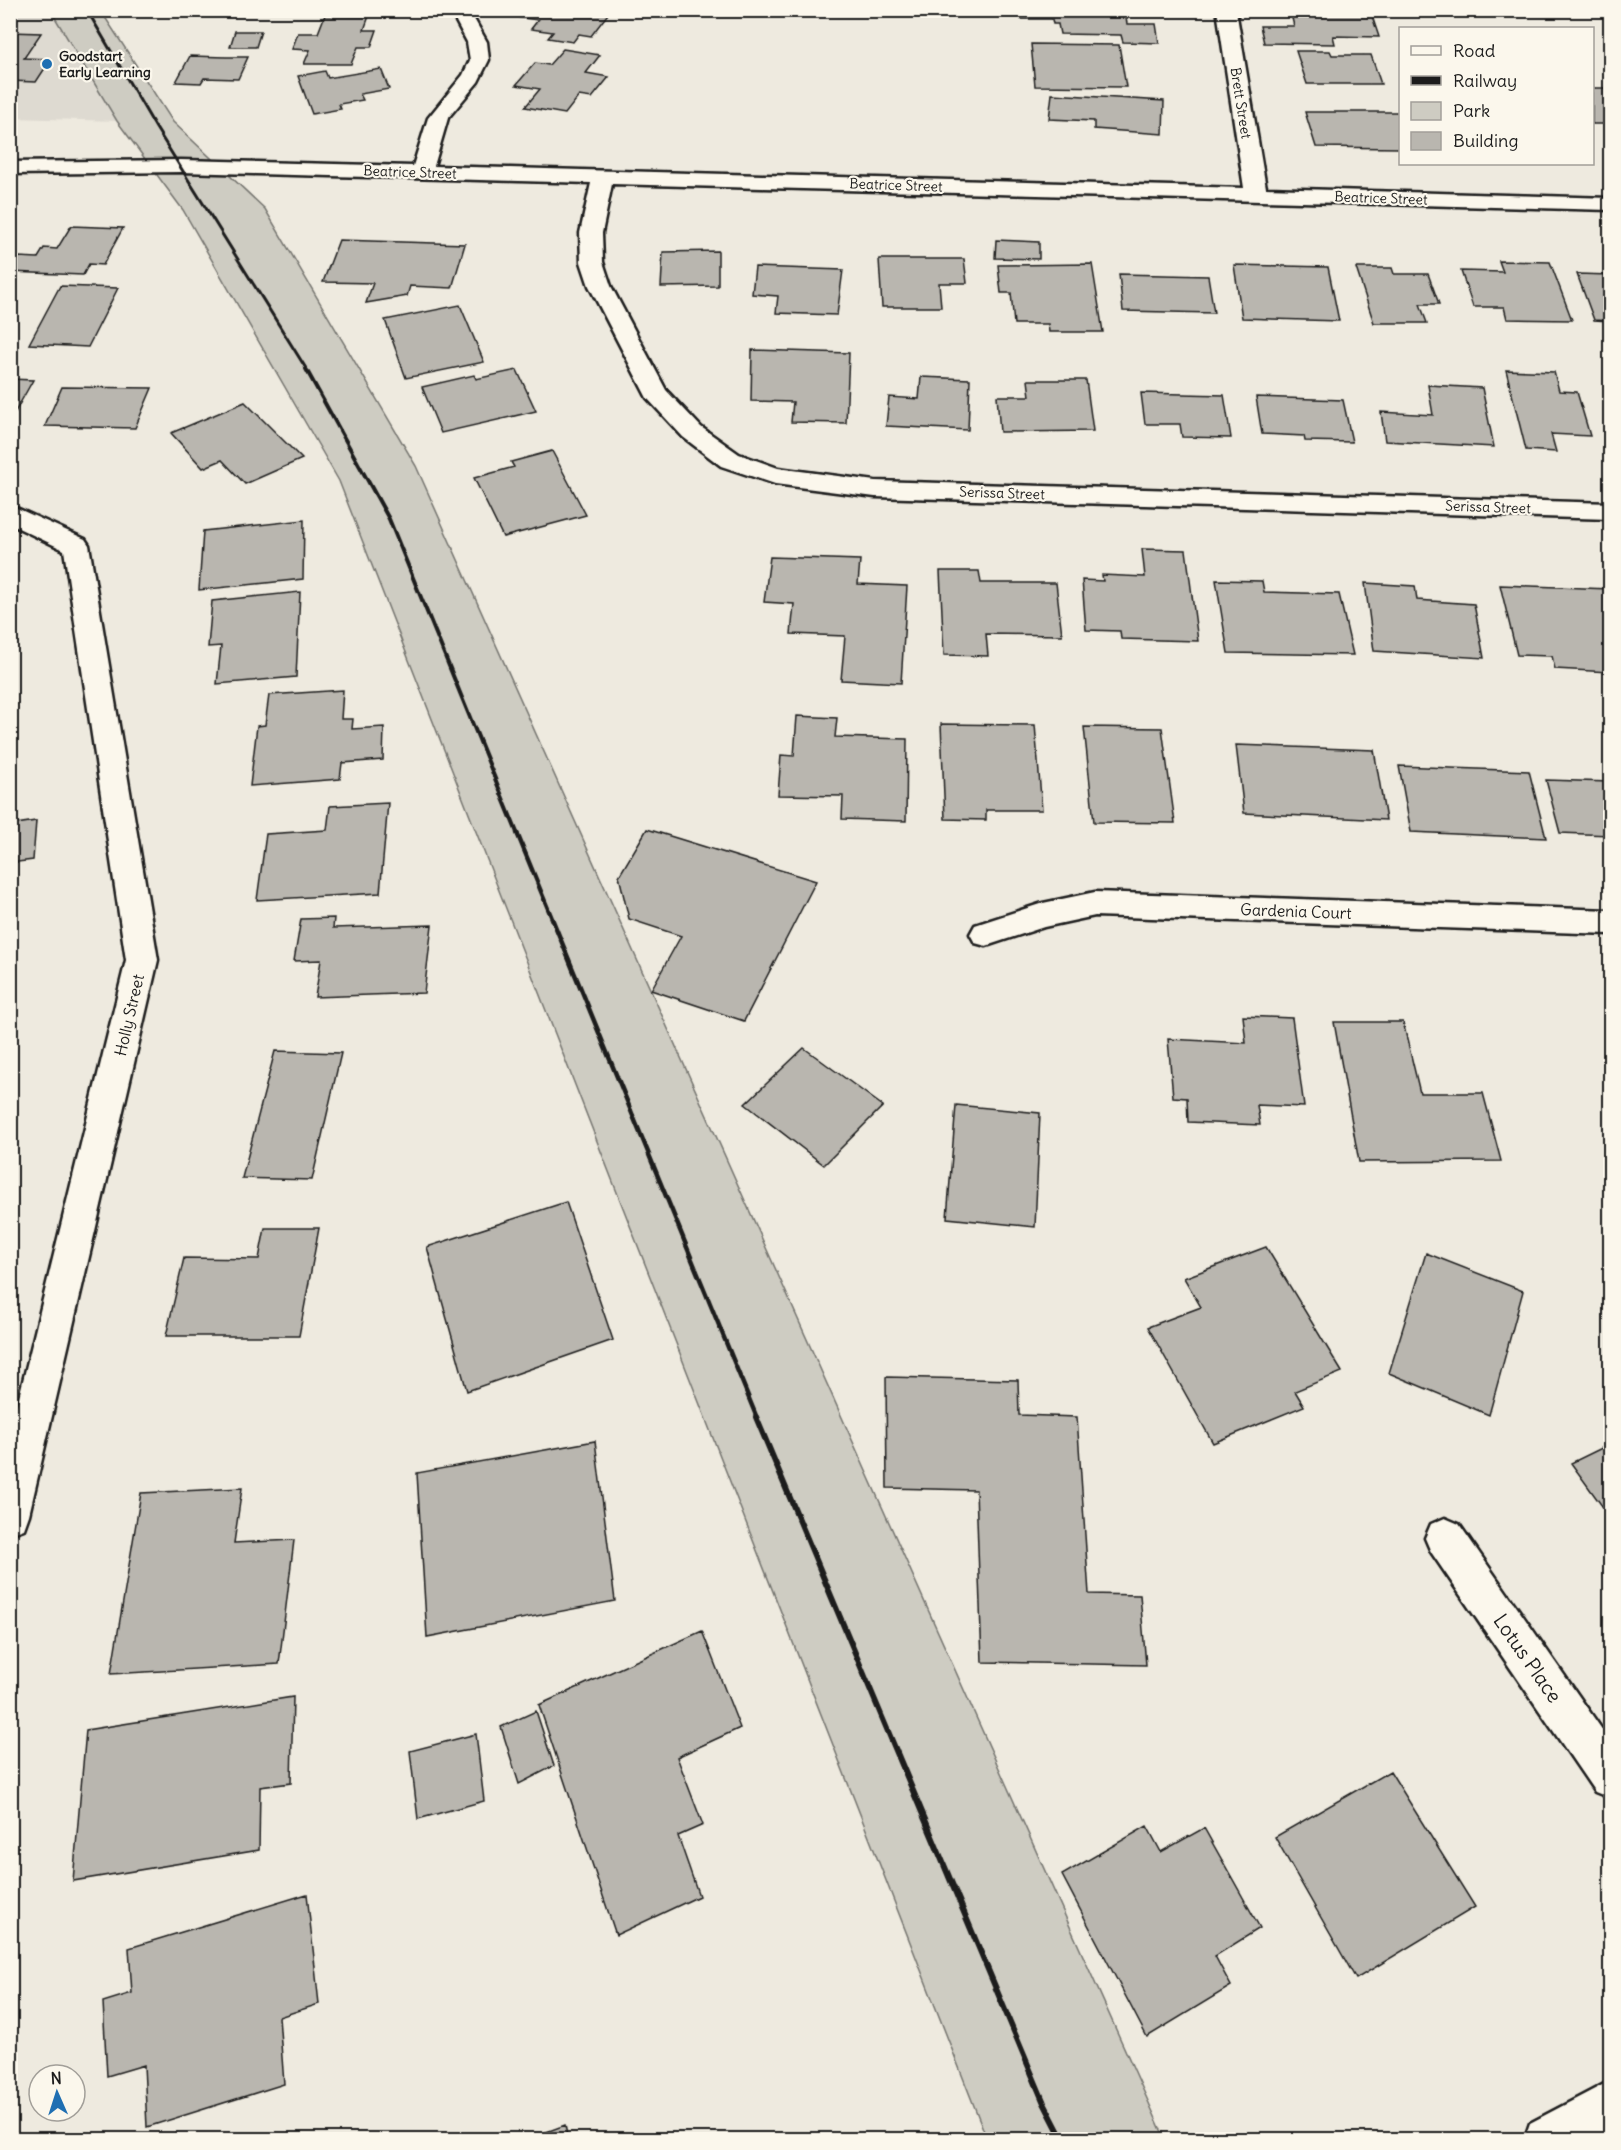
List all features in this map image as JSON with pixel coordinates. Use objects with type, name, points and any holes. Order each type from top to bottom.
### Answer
[{"type":"street","points":[[423,172],[438,118],[446,104],[470,78],[481,59],[479,47],[459,10]]},
{"type":"street","name":"Brett Street","points":[[1226,10],[1256,195]]},
{"type":"street","name":"Beatrice Street","points":[[10,156],[62,157],[181,166]]},
{"type":"street","name":"Beatrice Street","points":[[10,168],[181,166],[1611,204]]},
{"type":"street","name":"Serissa Street","points":[[603,177],[591,233],[592,262],[600,286],[656,393],[692,432],[730,460],[775,476],[875,489],[1611,511]]},
{"type":"street","name":"Holly Street","points":[[10,513],[76,545],[142,960],[10,1515]]},
{"type":"street","name":"Gardenia Court","points":[[986,934],[1042,915],[1095,904],[1611,922]]},
{"type":"street","name":"Lotus Place","points":[[1445,1538],[1611,1777]]},
{"type":"street","points":[[1547,2139],[1611,2104]]},
{"type":"shaded area","name":"Goodstart Early Learning","points":[[11,11],[51,11],[117,121],[11,118]]},
{"type":"green space","points":[[51,11],[101,11],[173,122],[265,209],[416,466],[1165,2139],[987,2139],[339,481],[183,210],[117,121]]},
{"type":"building","points":[[520,10],[611,10],[591,36],[579,34],[573,42],[548,38],[553,32],[531,29],[538,20],[515,17]]},
{"type":"building","points":[[1020,10],[1125,10],[1127,24],[1156,24],[1159,43],[1123,42],[1121,35],[1060,34],[1058,24],[1053,24],[1052,19],[1021,19]]},
{"type":"building","points":[[1290,10],[1370,10],[1379,37],[1333,36],[1335,44],[1264,43],[1260,26],[1294,26]]},
{"type":"building","points":[[325,15],[369,16],[364,30],[377,30],[371,47],[358,47],[351,64],[304,64],[310,50],[292,49],[298,33],[318,33]]},
{"type":"building","points":[[235,31],[261,31],[256,47],[230,47]]},
{"type":"building","points":[[10,32],[41,33],[24,58],[51,59],[36,82],[10,81]]},
{"type":"building","points":[[1031,44],[1119,45],[1126,87],[1035,86]]},
{"type":"building","points":[[563,49],[600,55],[586,73],[609,77],[592,98],[579,96],[565,114],[525,107],[540,89],[516,85],[535,63],[549,65]]},
{"type":"building","points":[[1296,51],[1330,51],[1332,55],[1371,55],[1381,84],[1307,84]]},
{"type":"building","points":[[190,56],[248,57],[238,79],[204,78],[201,83],[176,82]]},
{"type":"building","points":[[381,69],[389,89],[360,94],[363,100],[339,104],[341,109],[312,114],[298,76],[325,71],[328,78]]},
{"type":"building","points":[[1594,88],[1610,88],[1610,124],[1594,124]]},
{"type":"building","points":[[1052,94],[1164,101],[1163,134],[1094,129],[1094,121],[1049,119]]},
{"type":"building","points":[[1305,112],[1399,112],[1399,148],[1316,147]]},
{"type":"building","points":[[71,226],[123,228],[103,265],[89,264],[83,275],[10,272],[18,257],[38,258],[44,248],[57,249]]},
{"type":"building","points":[[339,240],[465,244],[452,288],[410,286],[407,296],[366,303],[373,283],[323,282]]},
{"type":"building","points":[[996,240],[1039,242],[1039,259],[995,258]]},
{"type":"building","points":[[718,251],[718,286],[661,287],[663,252]]},
{"type":"building","points":[[879,259],[964,259],[967,283],[939,283],[941,307],[882,307]]},
{"type":"building","points":[[1499,261],[1550,262],[1572,320],[1507,319],[1504,307],[1473,307],[1461,271],[1503,272]]},
{"type":"building","points":[[1092,264],[1103,332],[1049,332],[1048,324],[1014,324],[1011,293],[1001,293],[998,265]]},
{"type":"building","points":[[1234,265],[1328,267],[1339,321],[1242,318]]},
{"type":"building","points":[[755,267],[843,270],[837,315],[776,313],[778,296],[752,294]]},
{"type":"building","points":[[1356,268],[1392,268],[1394,274],[1428,274],[1439,304],[1420,304],[1427,323],[1374,323]]},
{"type":"building","points":[[1119,274],[1208,276],[1214,313],[1123,311]]},
{"type":"building","points":[[1577,274],[1610,275],[1610,321],[1594,320]]},
{"type":"building","points":[[60,286],[118,288],[88,347],[29,344]]},
{"type":"building","points":[[460,305],[484,362],[406,378],[385,320]]},
{"type":"building","points":[[752,350],[849,353],[846,423],[791,422],[793,402],[751,401]]},
{"type":"building","points":[[517,370],[536,411],[441,433],[422,387],[474,375],[476,379]]},
{"type":"building","points":[[1506,370],[1554,372],[1559,391],[1577,392],[1590,436],[1551,434],[1556,452],[1526,450]]},
{"type":"building","points":[[921,377],[970,379],[968,430],[886,426],[889,397],[919,399]]},
{"type":"building","points":[[10,379],[33,380],[10,421]]},
{"type":"building","points":[[1028,380],[1086,380],[1093,431],[1000,432],[997,396],[1030,396]]},
{"type":"building","points":[[1428,385],[1482,388],[1494,447],[1385,441],[1381,412],[1433,415]]},
{"type":"building","points":[[62,387],[152,388],[135,428],[45,426]]},
{"type":"building","points":[[1141,393],[1224,395],[1231,438],[1182,437],[1180,424],[1145,424]]},
{"type":"building","points":[[1256,397],[1343,400],[1352,442],[1305,441],[1304,436],[1262,434]]},
{"type":"building","points":[[245,402],[302,459],[245,484],[222,460],[203,468],[171,433]]},
{"type":"building","points":[[552,451],[586,515],[503,537],[474,478],[514,467],[511,462]]},
{"type":"building","points":[[304,520],[303,579],[199,590],[203,531]]},
{"type":"building","points":[[1142,549],[1186,550],[1198,641],[1121,639],[1120,631],[1086,630],[1082,580],[1103,581],[1102,575],[1145,577]]},
{"type":"building","points":[[770,557],[860,560],[858,584],[907,586],[901,683],[841,680],[845,636],[791,634],[794,604],[764,602]]},
{"type":"building","points":[[940,571],[979,571],[981,583],[1056,583],[1062,635],[986,634],[988,656],[944,655]]},
{"type":"building","points":[[1216,580],[1262,581],[1264,592],[1339,594],[1353,655],[1228,653]]},
{"type":"building","points":[[1365,583],[1415,586],[1417,600],[1474,604],[1484,658],[1374,651]]},
{"type":"building","points":[[1500,585],[1610,589],[1610,672],[1555,669],[1552,656],[1517,655]]},
{"type":"building","points":[[300,592],[296,677],[217,684],[221,646],[208,647],[212,601]]},
{"type":"building","points":[[343,690],[341,719],[353,719],[352,729],[384,727],[383,760],[342,763],[340,779],[250,786],[257,726],[265,725],[269,695]]},
{"type":"building","points":[[797,716],[837,718],[835,737],[907,739],[906,821],[842,819],[843,796],[778,795],[781,755],[794,756]]},
{"type":"building","points":[[941,724],[1035,725],[1042,810],[986,810],[986,820],[945,819]]},
{"type":"building","points":[[1084,727],[1162,728],[1175,823],[1094,822]]},
{"type":"building","points":[[1236,745],[1374,750],[1386,820],[1244,813]]},
{"type":"building","points":[[1399,766],[1529,771],[1546,838],[1411,832]]},
{"type":"building","points":[[1546,780],[1610,782],[1610,835],[1560,833]]},
{"type":"building","points":[[388,803],[380,893],[257,900],[266,834],[327,830],[330,806]]},
{"type":"building","points":[[36,821],[33,860],[10,863],[10,825]]},
{"type":"building","points":[[647,829],[816,881],[744,1021],[651,990],[681,936],[629,919],[619,876]]},
{"type":"building","points":[[334,918],[333,928],[432,925],[424,993],[315,997],[321,960],[294,961],[301,919]]},
{"type":"building","points":[[1243,1016],[1292,1018],[1304,1107],[1257,1105],[1260,1125],[1188,1122],[1187,1098],[1173,1097],[1168,1039],[1246,1043]]},
{"type":"building","points":[[1334,1022],[1403,1022],[1420,1093],[1483,1093],[1501,1161],[1359,1162]]},
{"type":"building","points":[[804,1048],[883,1106],[824,1165],[745,1104]]},
{"type":"building","points":[[275,1051],[341,1053],[312,1180],[242,1178]]},
{"type":"building","points":[[956,1105],[1040,1113],[1035,1227],[947,1218]]},
{"type":"building","points":[[566,1202],[613,1340],[467,1391],[427,1247]]},
{"type":"building","points":[[265,1228],[319,1228],[299,1336],[166,1336],[184,1258],[259,1259]]},
{"type":"building","points":[[1266,1247],[1342,1372],[1295,1391],[1304,1406],[1213,1443],[1148,1327],[1201,1307],[1184,1278]]},
{"type":"building","points":[[1426,1253],[1523,1291],[1489,1415],[1389,1373]]},
{"type":"building","points":[[886,1377],[1018,1380],[1019,1415],[1077,1417],[1089,1594],[1140,1595],[1146,1665],[982,1662],[976,1490],[887,1488]]},
{"type":"building","points":[[595,1441],[615,1601],[427,1637],[417,1473]]},
{"type":"building","points":[[1610,1444],[1610,1517],[1571,1463]]},
{"type":"building","points":[[242,1488],[234,1543],[294,1540],[279,1664],[111,1674],[141,1493]]},
{"type":"building","points":[[702,1631],[740,1728],[677,1757],[703,1825],[678,1836],[699,1896],[616,1935],[539,1705]]},
{"type":"building","points":[[293,1697],[291,1783],[260,1787],[259,1850],[73,1881],[86,1730]]},
{"type":"building","points":[[536,1711],[554,1766],[519,1784],[501,1727]]},
{"type":"building","points":[[476,1734],[484,1801],[418,1819],[410,1751]]},
{"type":"building","points":[[1390,1771],[1475,1907],[1356,1979],[1275,1837]]},
{"type":"building","points":[[1147,1826],[1161,1852],[1204,1828],[1260,1928],[1215,1956],[1231,1986],[1147,2037],[1062,1875]]},
{"type":"building","points":[[307,1894],[319,2004],[279,2017],[284,2084],[147,2127],[144,2065],[107,2076],[103,2002],[132,1993],[129,1948]]},
{"type":"building","points":[[565,2125],[568,2140],[525,2140]]},
{"type":"railway","points":[[87,10],[156,128],[307,370]]},
{"type":"railway","points":[[306,369],[389,519],[518,835]]},
{"type":"railway","points":[[517,833],[757,1418]]},
{"type":"railway","points":[[756,1417],[1044,2103],[1063,2140]]},
{"type":"place","name":"Goodstart Early Learning","points":[[47,64]]}]
